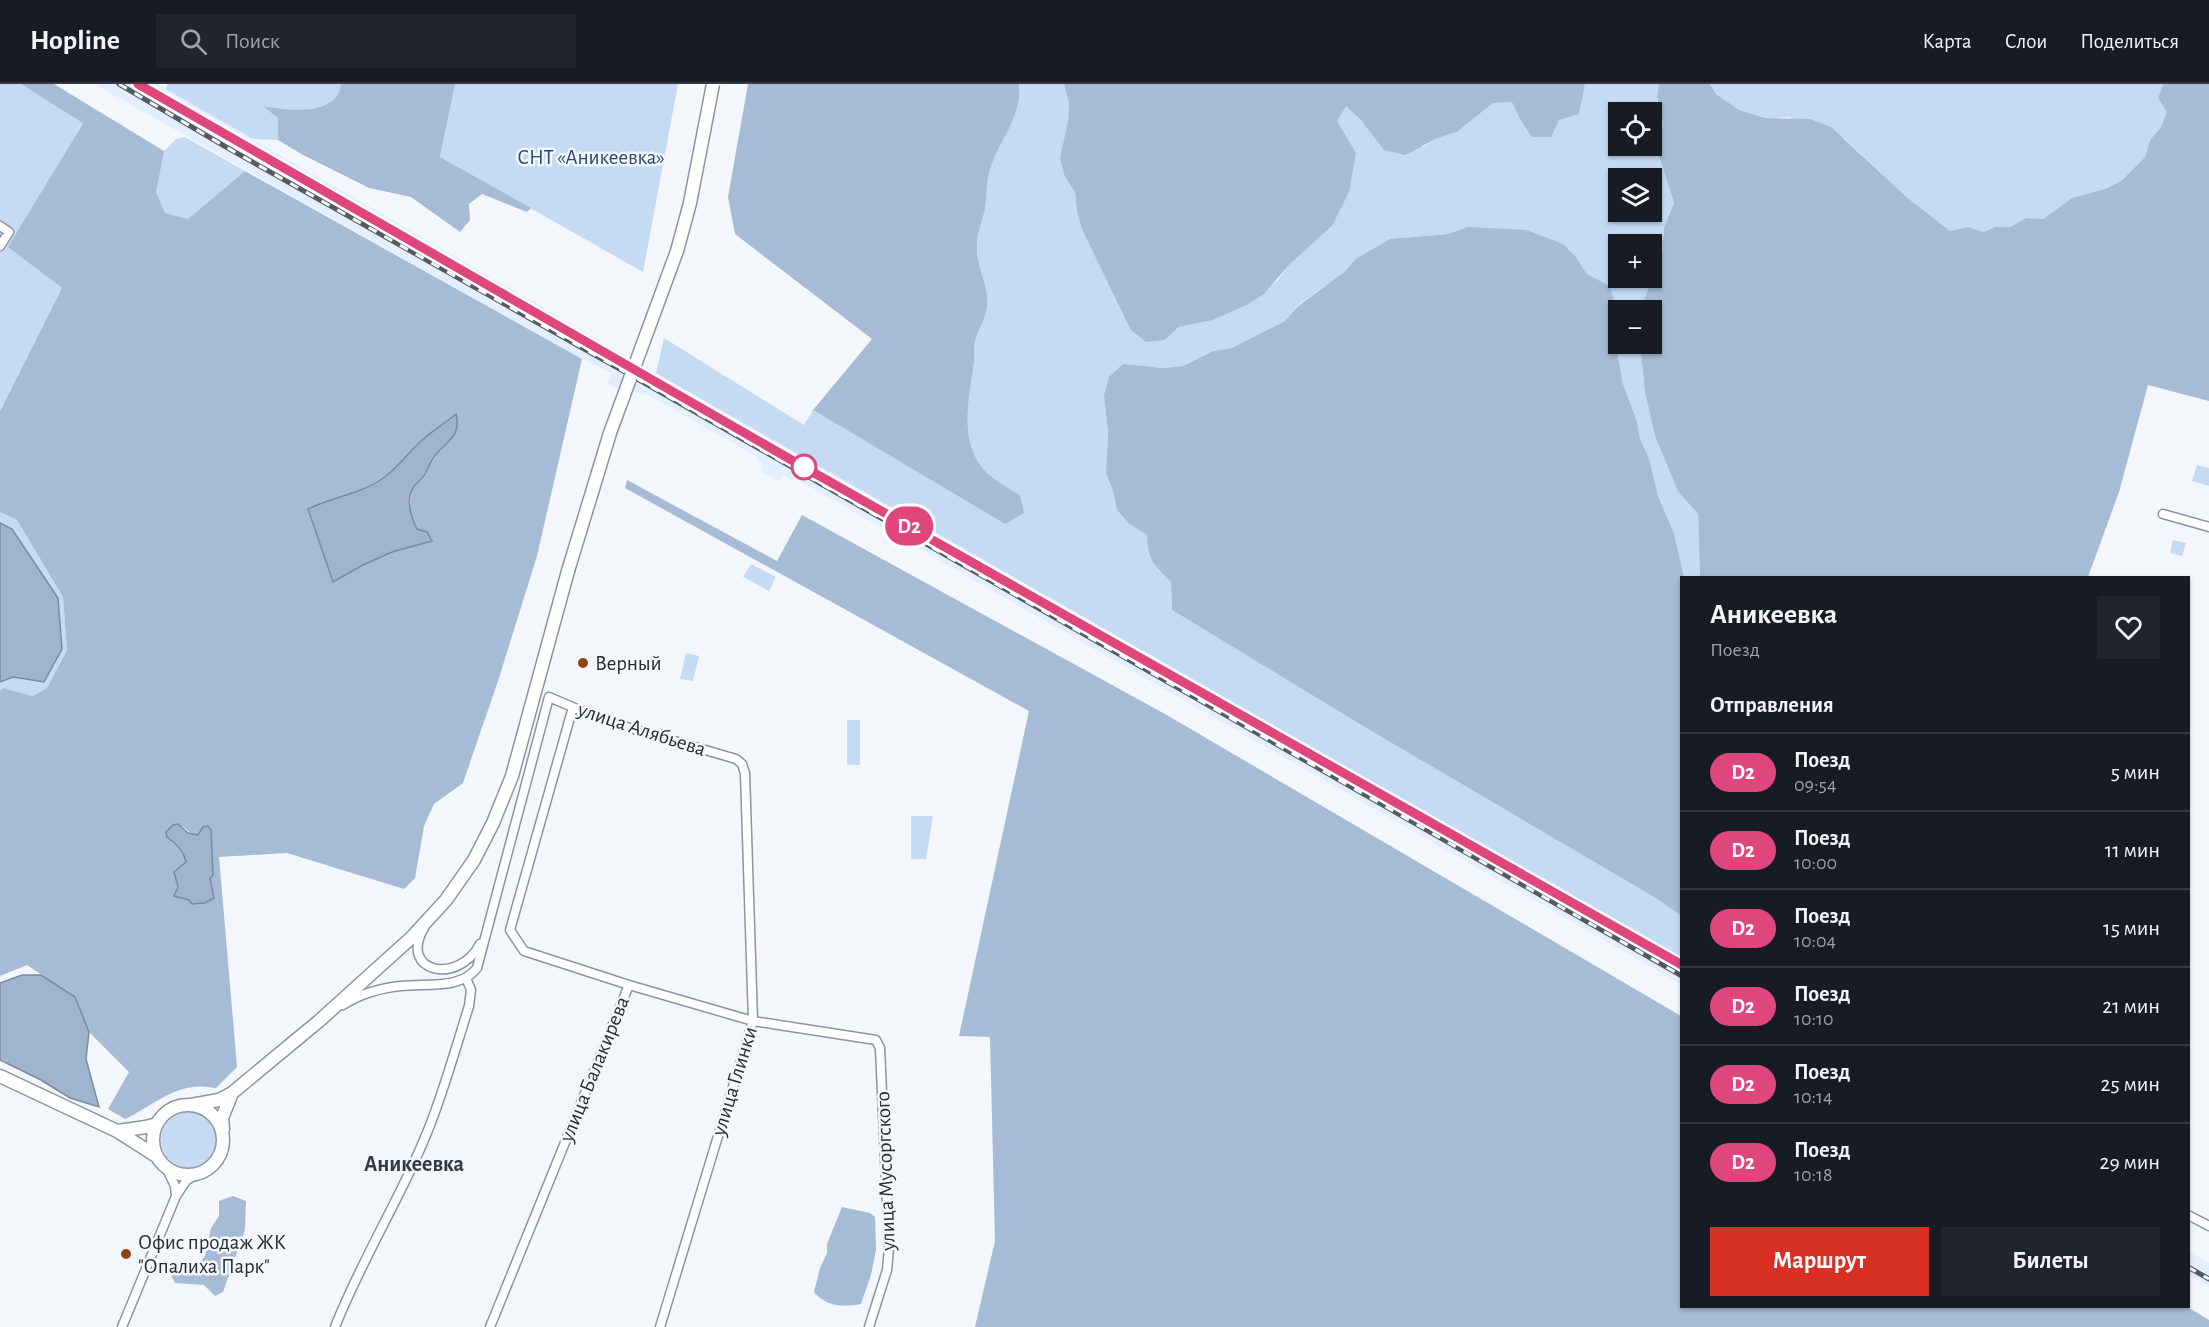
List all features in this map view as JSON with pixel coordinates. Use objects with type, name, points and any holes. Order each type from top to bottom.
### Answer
[{"type":"street","points":[[156,1156],[153,1134],[157,1124],[171,1109],[219,1100],[232,1093],[319,1021],[411,938],[446,900],[468,868],[493,823],[512,776],[568,571],[610,433],[677,251],[690,203],[713,84]]},
{"type":"street","points":[[0,226],[9,232],[0,246]]},
{"type":"street","points":[[2163,514],[2209,527]]},
{"type":"street","name":"улица Алябьева","points":[[489,928],[549,697],[603,720],[736,759]]},
{"type":"street","name":"улица Балакирева","points":[[490,1327],[629,985],[524,951],[510,930],[573,707]]},
{"type":"street","name":"улица Глинки","points":[[660,1327],[753,1022],[746,773],[742,764],[736,759]]},
{"type":"street","points":[[429,918],[421,933],[419,954],[424,964],[439,970],[455,968],[466,963],[476,953],[489,928]]},
{"type":"street","points":[[319,1021],[349,1001],[367,993],[401,986],[453,982],[466,978],[477,968],[489,928]]},
{"type":"street","points":[[335,1327],[350,1288],[432,1120],[469,1006],[471,990],[466,978]]},
{"type":"street","points":[[629,985],[753,1022]]},
{"type":"street","name":"улица Мусоргского","points":[[753,1022],[876,1040],[880,1048],[889,1248],[887,1270],[869,1327]]},
{"type":"street","points":[[0,1076],[117,1131],[156,1156],[171,1176],[176,1196]]},
{"type":"street","points":[[166,1167],[182,1175],[194,1175],[205,1172],[214,1165],[221,1155],[224,1144],[222,1118],[232,1093]]},
{"type":"street","points":[[191,1105],[202,1107],[212,1113],[223,1133]]},
{"type":"street","points":[[117,1131],[157,1124]]},
{"type":"street","points":[[122,1327],[176,1196],[186,1181],[194,1175]]},
{"type":"street","points":[[2190,1216],[2209,1226]]},
{"type":"shaded area","points":[[21,84],[54,84],[164,151],[156,192],[165,213],[188,219],[245,171],[582,359],[537,556],[499,678],[463,783],[434,804],[424,826],[415,878],[404,889],[287,853],[219,857],[237,1067],[216,1088],[199,1087],[175,1092],[125,1119],[108,1109],[129,1072],[89,1032],[75,997],[27,965],[0,976],[0,691],[3,688],[33,696],[47,688],[67,650],[63,597],[17,520],[0,512],[0,411],[62,288],[8,247],[83,123]],"holes":[[[455,434],[434,456],[425,474],[412,490],[410,510],[412,519],[417,529],[432,541],[392,552],[334,582],[320,503],[363,489],[381,480],[398,467],[418,443]],[[182,826],[193,835],[198,836],[203,827],[210,879],[174,896],[186,862],[176,844]]]},
{"type":"shaded area","points":[[94,84],[158,84],[656,373],[1680,957],[1680,983],[795,478],[793,481],[783,475],[779,481],[759,470],[762,464],[756,460],[758,457],[648,395],[617,389],[607,384],[612,374]]},
{"type":"shaded area","points":[[341,84],[455,84],[440,157],[531,208],[527,212],[482,194],[469,204],[470,220],[460,232],[411,197],[369,188],[278,140],[278,118],[263,106],[284,109],[321,107],[337,95]]},
{"type":"shaded area","points":[[748,84],[1019,84],[1017,108],[989,173],[985,209],[977,239],[987,307],[974,344],[968,420],[972,448],[977,460],[986,472],[1020,495],[1024,513],[1005,524],[813,410],[872,339],[735,234],[728,197]]},
{"type":"shaded area","points":[[1064,84],[1585,84],[1579,114],[1559,120],[1551,137],[1532,137],[1512,102],[1493,103],[1457,132],[1438,138],[1405,155],[1384,150],[1361,120],[1346,106],[1337,121],[1356,153],[1349,192],[1332,226],[1289,265],[1264,294],[1247,305],[1213,320],[1178,327],[1165,340],[1146,342],[1131,330],[1082,229],[1075,192],[1065,177],[1060,158],[1068,122],[1069,103]]},
{"type":"shaded area","points":[[1659,84],[1710,84],[1716,94],[1739,110],[1765,118],[1810,119],[1831,127],[1909,199],[1950,231],[1968,227],[1984,232],[1995,227],[2010,227],[2026,218],[2043,219],[2072,198],[2105,189],[2121,181],[2145,157],[2150,140],[2161,127],[2167,112],[2158,98],[2163,84],[2209,84],[2209,401],[2148,385],[2119,492],[2088,576],[1700,576],[1698,514],[1678,491],[1655,436],[1645,392],[1641,354],[1662,354],[1662,300],[1644,300],[1649,288],[1662,288],[1664,227],[1674,203],[1659,156],[1662,156],[1663,124],[1662,102],[1658,102]]},
{"type":"shaded area","points":[[1467,227],[1526,230],[1563,244],[1576,257],[1587,274],[1611,288],[1614,300],[1608,300],[1608,354],[1618,354],[1623,384],[1637,421],[1640,439],[1649,458],[1658,496],[1674,533],[1684,576],[1680,576],[1680,915],[1659,900],[1368,729],[1172,610],[1171,582],[1150,556],[1147,535],[1129,524],[1117,510],[1106,473],[1108,433],[1104,395],[1109,377],[1123,364],[1163,368],[1183,366],[1213,351],[1232,348],[1285,321],[1297,307],[1344,272],[1357,258],[1390,239],[1448,234]]},
{"type":"shaded area","points":[[456,414],[455,432],[433,458],[425,474],[413,488],[410,498],[411,514],[417,529],[427,532],[432,541],[392,552],[333,582],[308,509],[365,488],[382,479],[423,439]]},
{"type":"shaded area","points":[[627,480],[777,561],[802,515],[1165,714],[1680,1015],[1680,1308],[2189,1308],[2209,1320],[2209,1327],[975,1327],[995,1241],[990,1037],[959,1036],[1029,711],[625,488]]},
{"type":"shaded area","points":[[0,523],[12,529],[58,598],[62,649],[44,682],[13,677],[0,682]]},
{"type":"shaded area","points":[[178,824],[188,833],[198,835],[203,827],[208,826],[211,830],[213,875],[210,879],[214,898],[205,903],[192,904],[189,900],[174,896],[178,887],[174,872],[186,862],[181,851],[167,837],[166,832],[173,825]]},
{"type":"shaded area","points":[[22,975],[41,975],[75,997],[89,1032],[86,1059],[99,1107],[70,1098],[41,1080],[0,1060],[0,983]]},
{"type":"shaded area","points":[[233,1196],[246,1201],[245,1230],[223,1292],[215,1296],[204,1285],[175,1283],[168,1270],[182,1265],[196,1267],[205,1256],[211,1228],[219,1216],[219,1201]]},
{"type":"shaded area","points":[[842,1207],[870,1213],[875,1217],[876,1250],[871,1275],[861,1304],[848,1306],[824,1301],[814,1292],[820,1268],[827,1253],[827,1244]]},
{"type":"shaded area","points":[[2190,1252],[2209,1263],[2209,1287],[2190,1276]]},
{"type":"green space","points":[[0,84],[21,84],[83,122],[9,247],[62,288],[0,411]]},
{"type":"green space","points":[[167,84],[341,84],[338,94],[331,102],[321,106],[286,109],[264,106],[278,118],[278,140],[253,139],[166,89]]},
{"type":"green space","name":"СНТ «Аникеевка»","points":[[455,84],[678,84],[643,272],[440,157]]},
{"type":"green space","points":[[1019,84],[1064,84],[1069,103],[1065,177],[1075,192],[1077,211],[1106,279],[1165,340],[1177,327],[1213,320],[1247,305],[1277,281],[1289,265],[1332,226],[1337,120],[1346,105],[1361,120],[1423,147],[1438,138],[1457,132],[1493,103],[1512,101],[1520,119],[1558,120],[1579,113],[1585,84],[1659,84],[1658,102],[1608,102],[1608,156],[1659,156],[1674,203],[1664,227],[1662,254],[1662,234],[1608,234],[1608,285],[1587,274],[1576,257],[1467,227],[1448,234],[1390,239],[1357,258],[1344,272],[1297,306],[1285,321],[1232,348],[1213,351],[1183,366],[1163,368],[1123,364],[1104,395],[1108,433],[1106,473],[1117,510],[1129,524],[1147,535],[1157,568],[1171,582],[1172,610],[1368,729],[1659,900],[1680,915],[1680,957],[656,373],[664,338],[804,425],[813,410],[1005,524],[1020,495],[986,472],[977,460],[969,434],[968,406],[974,364],[974,344],[987,307],[977,239],[985,209],[989,173],[1017,108]]},
{"type":"green space","points":[[1710,84],[2163,84],[2158,98],[2168,111],[2161,127],[2150,140],[2145,157],[2121,181],[2105,189],[2072,198],[2043,219],[2026,218],[2010,227],[1995,227],[1984,232],[1968,227],[1950,231],[1909,199],[1845,139],[1789,117],[1765,118],[1739,110],[1716,94]]},
{"type":"green space","points":[[185,137],[245,171],[188,219],[165,213],[156,192],[164,151],[176,139]]},
{"type":"green space","points":[[1611,288],[1649,288],[1644,300],[1614,300]]},
{"type":"green space","points":[[1618,354],[1641,354],[1645,392],[1655,436],[1678,490],[1698,514],[1700,576],[1684,576],[1674,533],[1658,496],[1649,458],[1640,439],[1637,421],[1623,384]]},
{"type":"green space","points":[[2197,465],[2209,468],[2209,486],[2192,481]]},
{"type":"green space","points":[[0,512],[17,520],[63,597],[67,650],[47,688],[33,696],[3,688],[0,691],[0,682],[13,677],[44,682],[12,529],[0,523]]},
{"type":"green space","points":[[2173,540],[2186,543],[2182,556],[2170,553]]},
{"type":"green space","points":[[751,564],[776,577],[769,591],[743,577]]},
{"type":"green space","points":[[686,653],[699,656],[693,681],[680,679]]},
{"type":"green space","points":[[847,720],[860,720],[860,765],[847,765]]},
{"type":"green space","points":[[911,816],[933,816],[926,859],[911,859]]},
{"type":"green space","points":[[189,1112],[200,1114],[209,1120],[215,1129],[217,1140],[215,1151],[209,1160],[200,1166],[189,1168],[178,1166],[169,1160],[163,1151],[161,1140],[163,1129],[169,1120],[178,1114]]},
{"type":"railway","points":[[119,84],[1680,975]]},
{"type":"railway","points":[[138,84],[385,226]]},
{"type":"railway","points":[[1511,868],[1680,964]]},
{"type":"railway","points":[[2190,1268],[2209,1279]]},
{"type":"train","name":"D2","points":[[138,84],[802,466],[1680,964]]},
{"type":"place","name":"Верный","points":[[583,663]]},
{"type":"place","name":"Офис продаж ЖК \"Опалиха Парк\"","points":[[126,1254]]},
{"type":"district","name":"Аникеевка","points":[[414,1163]]}]
